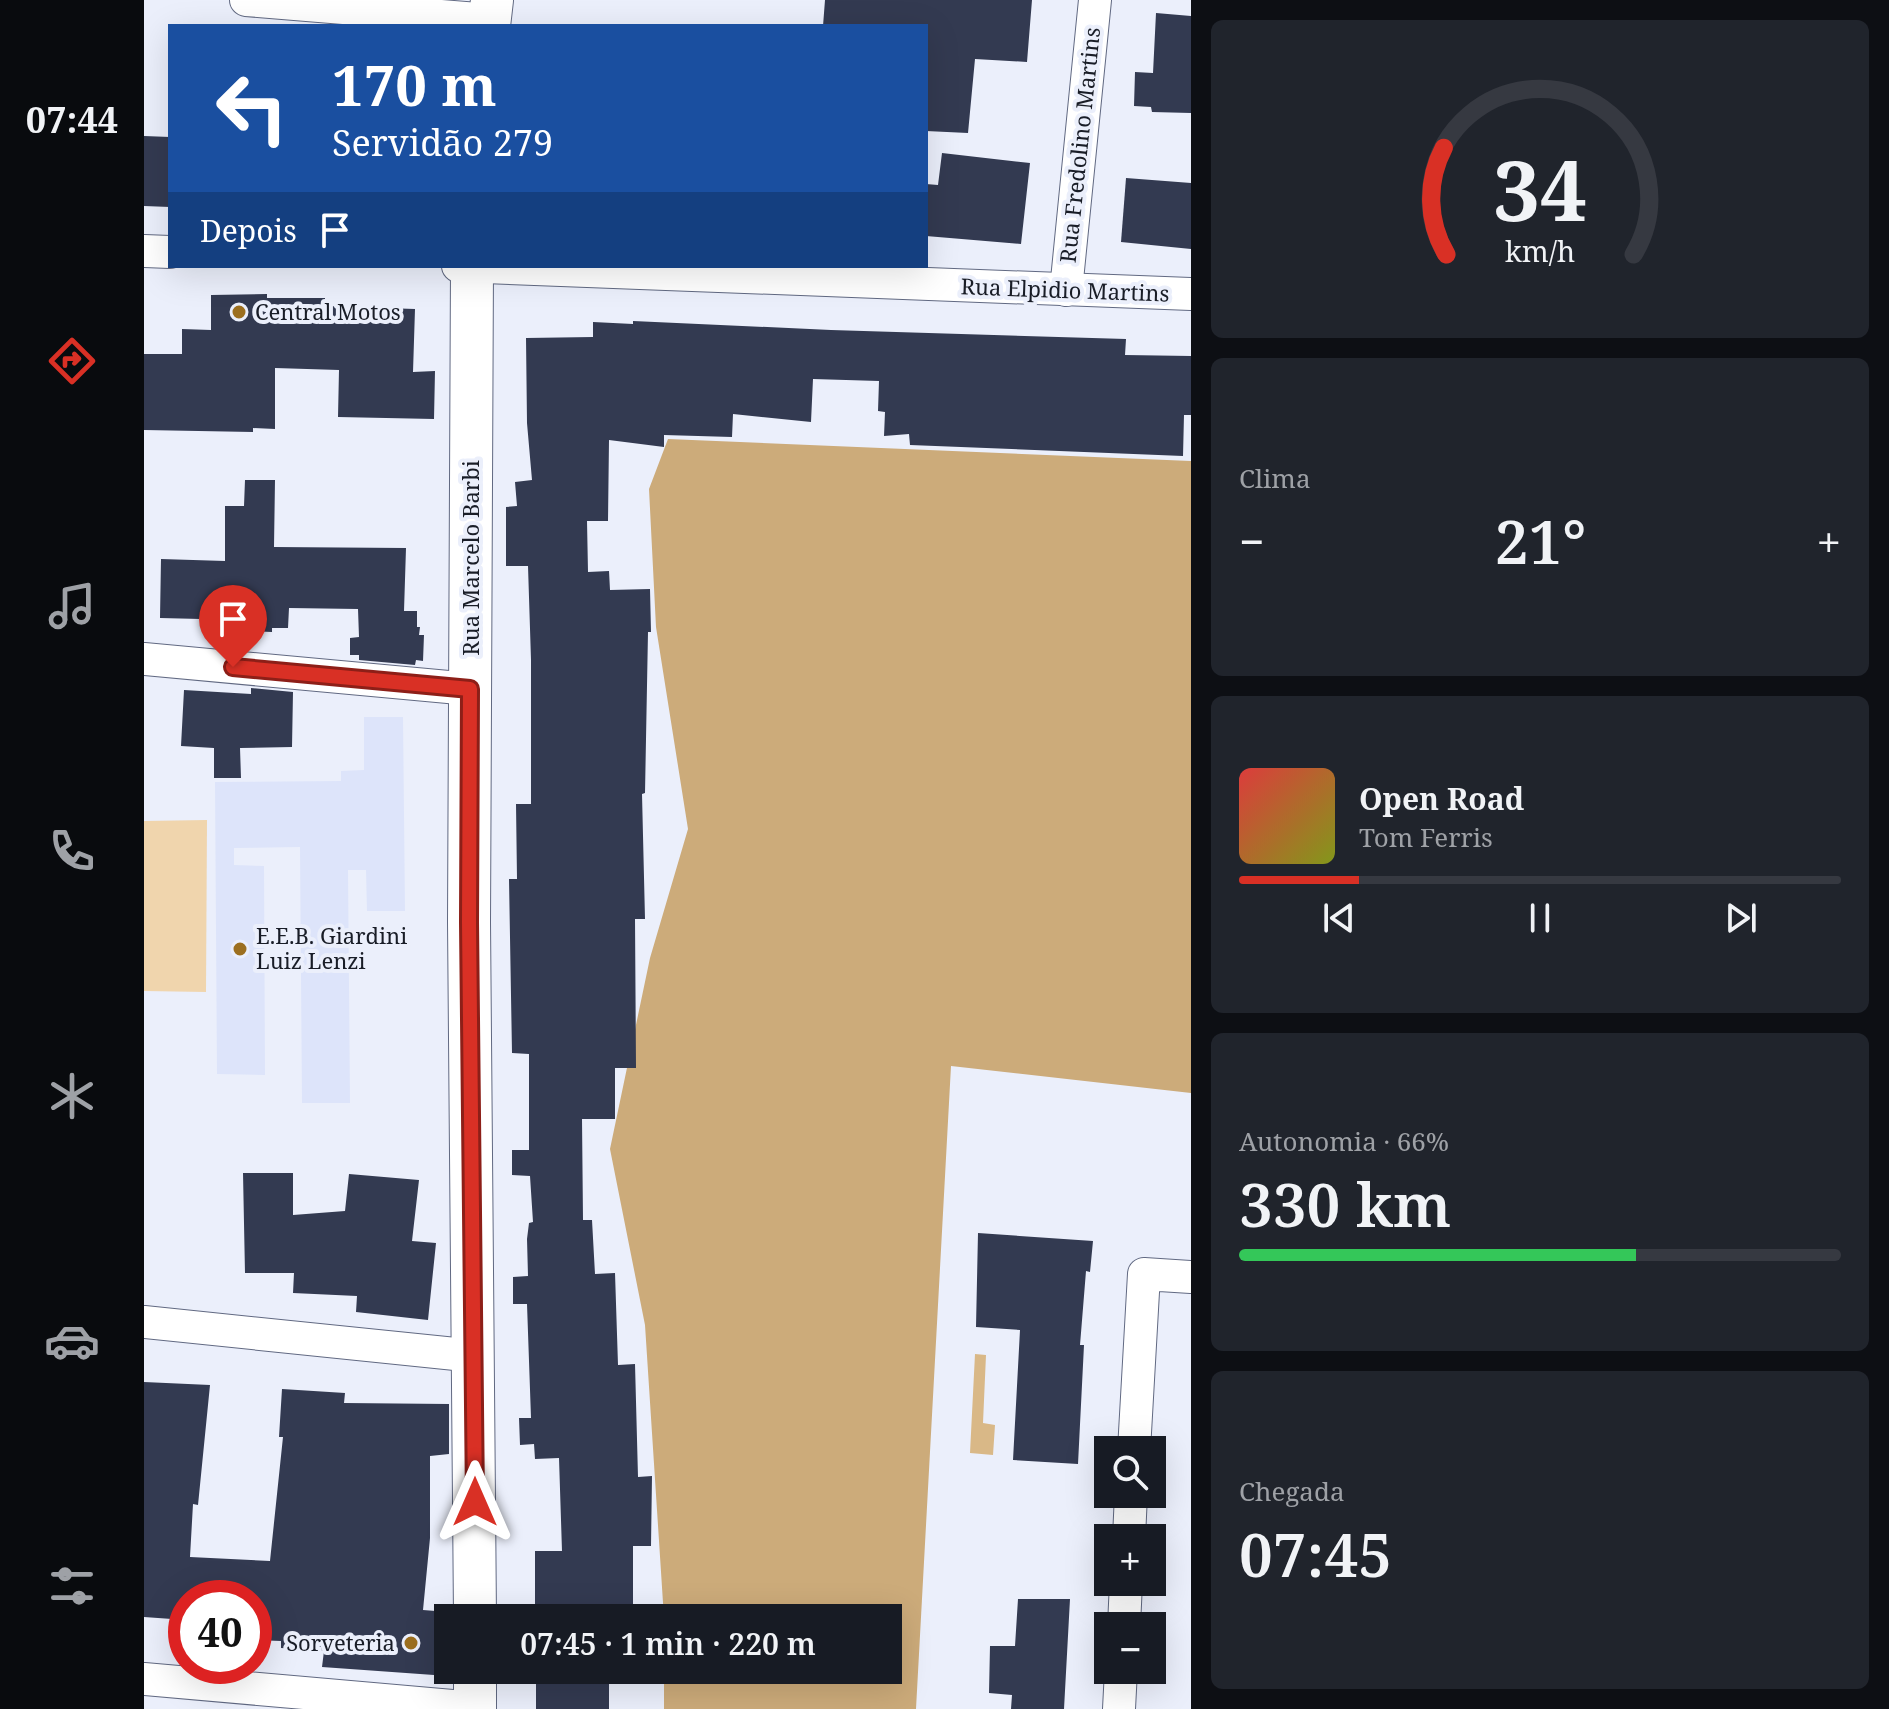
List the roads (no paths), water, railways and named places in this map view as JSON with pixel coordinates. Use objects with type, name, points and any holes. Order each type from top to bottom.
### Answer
[{"type":"street","points":[[246,0],[490,15]]},
{"type":"street","name":"Rua Fredolino Martins","points":[[1066,290],[1095,0]]},
{"type":"street","points":[[144,251],[168,252]]},
{"type":"street","name":"Rua Marcelo Barbi","points":[[472,268],[469,922],[475,1604]]},
{"type":"street","name":"Rua Elpidio Martins","points":[[522,268],[1191,294]]},
{"type":"street","points":[[144,659],[470,689]]},
{"type":"street","points":[[1135,1436],[1144,1274],[1191,1277]]},
{"type":"street","points":[[144,1322],[475,1356]]},
{"type":"street","points":[[144,1679],[475,1696]]},
{"type":"street","points":[[1119,1709],[1120,1684]]},
{"type":"place","name":"Central Motos","points":[[239,312]]},
{"type":"place","name":"E.E.B. Giardini Luiz Lenzi","points":[[240,949]]},
{"type":"place","name":"Sorveteria","points":[[411,1643]]}]
